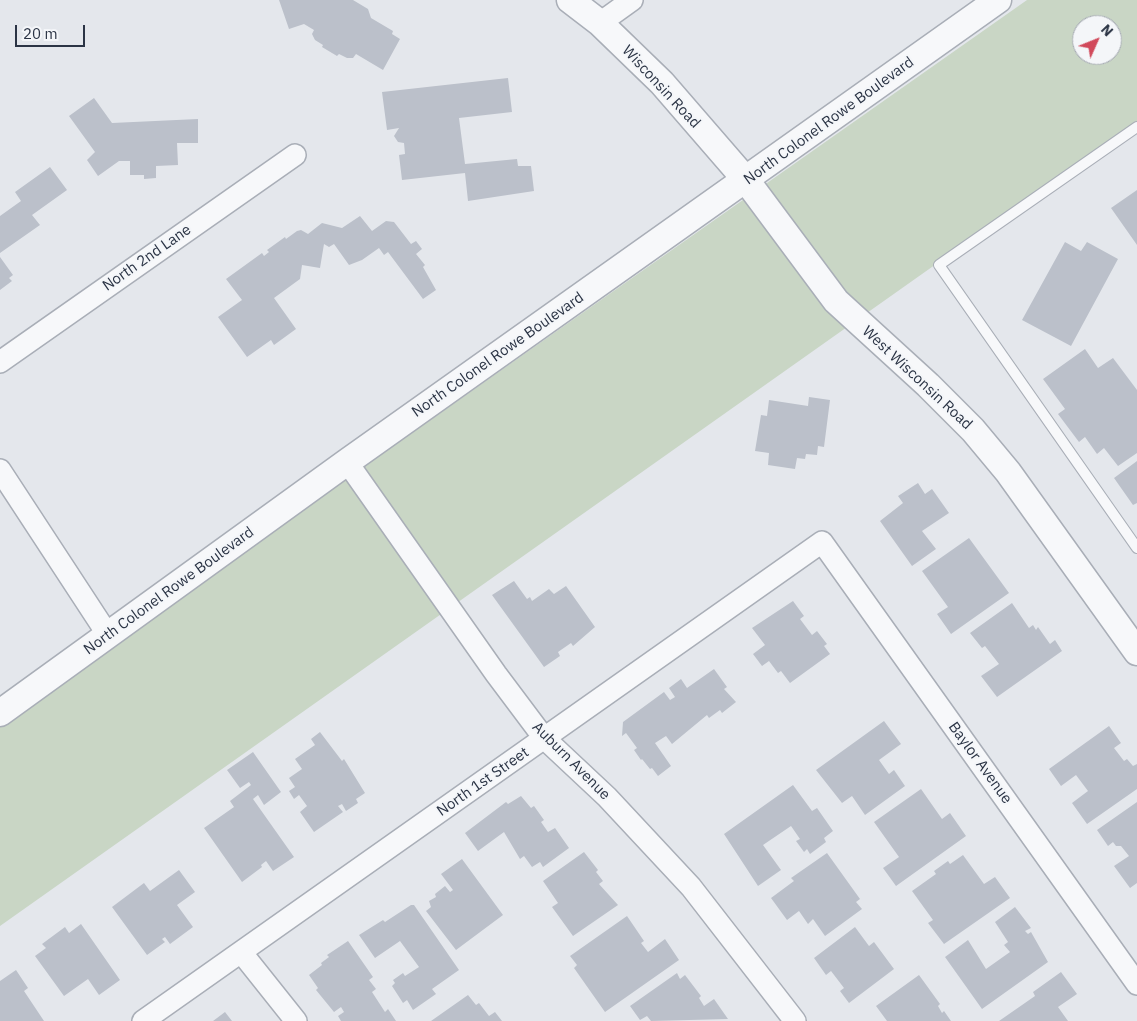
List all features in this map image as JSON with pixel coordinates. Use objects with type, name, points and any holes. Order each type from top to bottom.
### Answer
[{"type":"street","name":"Wisconsin Road","points":[[570,0],[600,23],[662,83],[746,180]]},
{"type":"street","points":[[600,23],[632,0]]},
{"type":"street","name":"North Colonel Rowe Boulevard","points":[[0,713],[348,462],[998,0]]},
{"type":"street","name":"North 2nd Lane","points":[[0,362],[295,155]]},
{"type":"street","name":"West Wisconsin Road","points":[[746,180],[836,300],[928,385],[972,430],[1008,472],[1137,652]]},
{"type":"street","name":"Auburn Avenue","points":[[348,462],[496,674],[544,738],[607,797],[691,887],[795,1021]]},
{"type":"street","points":[[0,470],[108,635]]},
{"type":"street","name":"North 1st Street","points":[[143,1021],[822,542]]},
{"type":"street","name":"Baylor Avenue","points":[[822,542],[1137,984]]},
{"type":"street","points":[[241,952],[296,1021]]},
{"type":"lane","points":[[1137,127],[939,265],[1137,548]]},
{"type":"green space","points":[[1027,0],[1137,0],[1137,122],[0,926],[0,723]]},
{"type":"building","points":[[279,0],[353,0],[368,9],[371,18],[393,31],[392,34],[400,39],[383,70],[356,54],[353,58],[347,58],[339,54],[337,56],[322,47],[323,45],[315,40],[312,34],[314,30],[304,24],[289,29]]},
{"type":"building","points":[[508,78],[512,112],[459,118],[465,164],[517,159],[518,166],[531,166],[534,191],[468,201],[465,173],[402,180],[399,155],[405,154],[404,143],[398,142],[394,136],[399,128],[387,130],[382,92]]},
{"type":"building","points":[[94,98],[112,123],[198,119],[198,143],[177,143],[178,165],[156,166],[156,178],[144,179],[144,175],[130,175],[130,161],[119,161],[98,176],[87,160],[95,152],[69,116]]},
{"type":"building","points":[[50,167],[67,190],[32,215],[40,225],[0,253],[0,216],[21,201],[15,192]]},
{"type":"building","points":[[1137,190],[1137,245],[1111,208]]},
{"type":"building","points":[[360,216],[372,231],[386,221],[394,222],[411,244],[416,241],[422,249],[416,254],[425,265],[423,267],[436,290],[423,299],[388,252],[384,255],[379,248],[362,260],[349,265],[334,244],[329,247],[324,244],[320,268],[302,265],[300,279],[274,298],[296,329],[274,345],[271,340],[247,357],[218,317],[242,300],[226,279],[262,253],[264,256],[269,252],[267,250],[297,231],[301,230],[308,234],[322,223],[342,228]]},
{"type":"building","points":[[1065,242],[1081,251],[1087,242],[1118,259],[1071,346],[1022,320]]},
{"type":"building","points":[[0,257],[13,275],[9,278],[12,281],[0,290]]},
{"type":"building","points":[[1085,349],[1098,368],[1113,358],[1137,390],[1137,453],[1118,466],[1104,448],[1097,454],[1085,437],[1079,442],[1058,414],[1065,409],[1043,379]]},
{"type":"building","points":[[809,397],[830,400],[824,447],[818,446],[817,455],[806,454],[805,459],[797,458],[795,469],[768,465],[769,453],[755,451],[761,415],[767,416],[769,400],[808,406]]},
{"type":"building","points":[[1137,461],[1137,503],[1133,505],[1114,478]]},
{"type":"building","points":[[918,483],[925,494],[932,489],[949,513],[922,531],[936,549],[912,566],[880,521],[903,503],[898,496]]},
{"type":"building","points":[[969,538],[1009,593],[951,634],[937,614],[948,607],[922,571]]},
{"type":"building","points":[[514,581],[527,599],[530,597],[532,601],[549,589],[554,594],[566,586],[595,627],[573,646],[571,643],[558,652],[560,656],[544,667],[492,595]]},
{"type":"building","points":[[793,601],[804,616],[800,619],[812,635],[817,631],[827,644],[824,646],[830,654],[790,683],[781,671],[778,673],[769,661],[762,666],[753,654],[765,645],[752,628]]},
{"type":"building","points":[[1012,603],[1029,628],[1033,625],[1036,630],[1038,627],[1050,644],[1055,640],[1062,651],[997,697],[981,676],[999,664],[985,646],[982,648],[970,633]]},
{"type":"building","points":[[714,669],[727,687],[724,689],[736,702],[722,713],[720,710],[709,718],[707,715],[672,744],[666,736],[655,743],[671,766],[658,776],[652,768],[650,769],[641,760],[634,750],[637,748],[626,733],[622,736],[623,722],[664,692],[670,700],[675,697],[669,688],[681,679],[687,688]]},
{"type":"building","points":[[884,721],[901,744],[879,760],[889,774],[894,770],[905,786],[865,815],[852,796],[842,803],[816,770]]},
{"type":"building","points":[[1109,726],[1121,743],[1114,748],[1124,761],[1127,759],[1133,766],[1137,764],[1137,789],[1087,824],[1072,803],[1088,791],[1076,775],[1061,786],[1049,769]]},
{"type":"building","points":[[320,732],[342,761],[344,759],[365,793],[356,799],[358,803],[346,811],[342,804],[338,806],[343,812],[314,832],[300,812],[307,806],[299,795],[294,799],[289,791],[295,787],[289,778],[302,769],[295,759],[315,745],[311,739]]},
{"type":"building","points":[[253,752],[281,792],[264,805],[258,795],[253,799],[294,857],[273,871],[266,861],[261,865],[262,867],[242,882],[204,828],[234,807],[230,801],[251,785],[249,782],[240,788],[227,770]]},
{"type":"building","points":[[793,785],[812,811],[817,808],[833,831],[824,838],[826,842],[810,854],[807,849],[804,852],[796,841],[800,839],[791,826],[763,845],[781,870],[758,886],[724,834]]},
{"type":"building","points":[[921,789],[942,819],[950,813],[966,836],[896,886],[883,868],[899,857],[874,822]]},
{"type":"building","points":[[521,796],[531,808],[534,806],[544,820],[541,822],[548,832],[555,828],[569,848],[543,867],[540,862],[532,867],[524,856],[520,859],[504,832],[478,851],[465,833],[506,802],[508,804]]},
{"type":"building","points":[[1137,802],[1137,883],[1130,888],[1114,866],[1129,856],[1121,846],[1116,846],[1113,842],[1108,846],[1097,830]]},
{"type":"building","points":[[584,852],[598,870],[596,872],[603,881],[599,884],[618,905],[573,936],[552,907],[558,903],[543,881]]},
{"type":"building","points":[[827,853],[860,899],[856,902],[862,909],[825,936],[813,919],[808,924],[799,911],[787,920],[771,898],[794,881],[791,878]]},
{"type":"building","points":[[963,855],[984,884],[995,877],[1010,898],[944,944],[928,923],[933,920],[912,891],[936,874],[934,871],[948,861],[950,864]]},
{"type":"building","points":[[462,859],[503,915],[456,950],[426,911],[431,907],[429,901],[436,897],[435,894],[445,886],[450,892],[453,890],[441,874]]},
{"type":"building","points":[[179,870],[195,892],[177,905],[193,927],[170,944],[165,937],[162,939],[165,942],[147,955],[112,907],[144,883],[150,891]]},
{"type":"building","points":[[411,905],[414,905],[459,970],[432,989],[436,994],[413,1010],[407,1000],[403,1003],[392,986],[395,983],[393,980],[403,973],[405,976],[419,967],[400,941],[375,958],[359,935],[383,920],[385,922]]},
{"type":"building","points":[[1015,907],[1031,928],[1025,931],[1028,934],[1031,932],[1048,962],[982,1009],[945,957],[968,940],[986,969],[1010,952],[1004,945],[1008,942],[995,922]]},
{"type":"building","points":[[627,916],[644,941],[641,943],[648,952],[665,939],[679,960],[605,1012],[574,968],[577,965],[570,956]]},
{"type":"building","points":[[81,924],[120,980],[99,995],[88,979],[64,996],[35,956],[46,948],[42,944],[65,927],[69,933]]},
{"type":"building","points":[[855,927],[869,946],[874,942],[894,969],[849,1003],[840,991],[844,988],[831,971],[826,975],[814,958]]},
{"type":"building","points":[[348,941],[373,977],[369,980],[376,989],[372,992],[385,1012],[388,1009],[396,1021],[341,1021],[338,1016],[344,1012],[341,1007],[334,1012],[316,990],[318,988],[309,975],[322,965],[321,963],[329,957],[327,955]]},
{"type":"building","points":[[16,970],[28,988],[24,991],[44,1021],[0,1021],[0,981]]},
{"type":"building","points":[[1061,972],[1077,994],[1058,1007],[1068,1021],[999,1021],[1035,996],[1033,992]]},
{"type":"building","points":[[677,973],[680,979],[685,975],[701,996],[699,998],[704,1006],[714,999],[728,1019],[651,1021],[647,1016],[640,1020],[630,1006]]},
{"type":"building","points":[[919,975],[940,1004],[938,1006],[942,1013],[944,1011],[951,1021],[887,1021],[876,1006]]},
{"type":"building","points":[[468,995],[476,1005],[479,1003],[489,1016],[495,1012],[502,1021],[431,1021]]},
{"type":"building","points":[[225,1012],[232,1021],[213,1021]]}]
